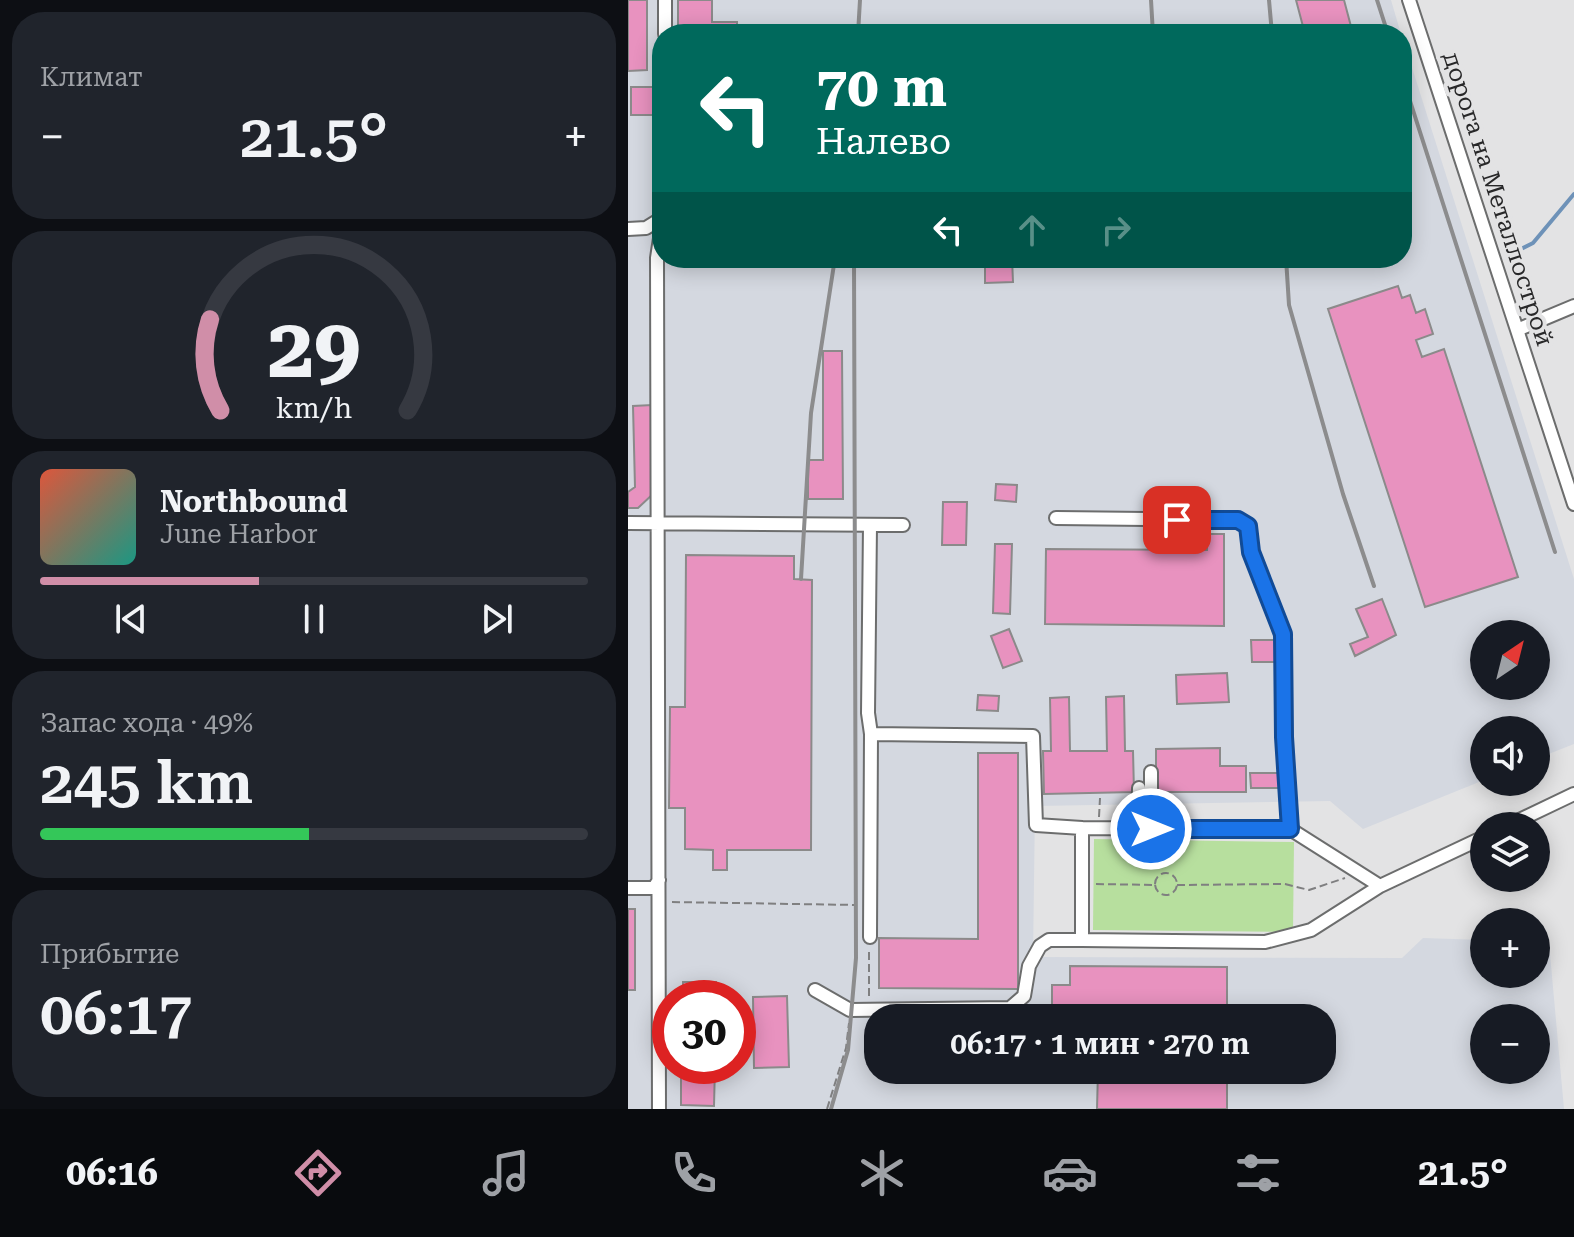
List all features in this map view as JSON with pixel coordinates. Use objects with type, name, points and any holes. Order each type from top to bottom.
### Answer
[{"type":"street","points":[[665,0],[665,24]]},
{"type":"street","name":"дорога на Металлострой","points":[[1409,0],[1574,504]]},
{"type":"street","points":[[628,229],[646,228],[652,224]]},
{"type":"street","points":[[657,268],[659,1109]]},
{"type":"street","points":[[1517,330],[1574,306]]},
{"type":"street","points":[[1056,518],[1238,520],[1248,526],[1251,552],[1283,634],[1284,737],[1290,829]]},
{"type":"street","points":[[628,523],[903,525]]},
{"type":"street","points":[[870,525],[870,937]]},
{"type":"street","points":[[871,734],[1033,736],[1036,825],[1290,829],[1356,874],[1380,886]]},
{"type":"street","points":[[1145,829],[1151,772]]},
{"type":"street","points":[[1139,788],[1145,829]]},
{"type":"street","points":[[1536,812],[1574,794]]},
{"type":"street","points":[[1082,828],[1082,940]]},
{"type":"street","points":[[1015,1004],[1024,996],[1029,966],[1040,946],[1049,940],[1265,942],[1311,930],[1380,886],[1470,844]]},
{"type":"street","points":[[628,888],[654,888],[659,880]]},
{"type":"street","points":[[815,990],[850,1010],[864,1009]]},
{"type":"path","points":[[1098,828],[1100,798]]},
{"type":"path","points":[[1166,873],[1176,879],[1177,885],[1175,891],[1162,895],[1155,885],[1156,879],[1166,873]]},
{"type":"path","points":[[1177,885],[1285,884],[1309,890],[1356,874]]},
{"type":"path","points":[[1082,884],[1155,885]]},
{"type":"path","points":[[659,902],[846,903],[870,912]]},
{"type":"path","points":[[870,937],[870,1004]]},
{"type":"path","points":[[827,1109],[846,1048],[850,1010]]},
{"type":"shaded area","points":[[628,0],[1391,0],[1398,24],[652,24],[652,268],[1412,268],[1412,68],[1574,579],[1574,744],[1550,753],[1550,716],[1470,716],[1470,786],[1363,829],[1330,801],[1035,806],[1033,957],[1402,958],[1423,938],[1470,940],[1470,988],[1550,988],[1550,954],[1564,1109],[628,1109]]},
{"type":"green space","points":[[1094,839],[1294,842],[1293,932],[1093,930]]},
{"type":"building","points":[[628,0],[647,0],[647,70],[628,71]]},
{"type":"building","points":[[678,0],[712,0],[712,22],[737,22],[737,24],[678,24]]},
{"type":"building","points":[[1296,0],[1344,0],[1350,24],[1302,24]]},
{"type":"building","points":[[631,87],[652,87],[652,115],[631,115]]},
{"type":"building","points":[[985,268],[1012,268],[1013,282],[985,283]]},
{"type":"building","points":[[1398,286],[1402,298],[1410,295],[1416,313],[1425,309],[1433,334],[1416,340],[1422,357],[1444,349],[1518,577],[1425,607],[1328,309]]},
{"type":"building","points":[[823,351],[842,351],[843,499],[808,499],[808,460],[823,460]]},
{"type":"building","points":[[652,405],[654,493],[638,508],[628,508],[628,492],[635,487],[633,406]]},
{"type":"building","points":[[996,484],[1017,485],[1016,502],[995,500]]},
{"type":"building","points":[[943,502],[967,502],[966,545],[942,545]]},
{"type":"building","points":[[1207,534],[1224,534],[1224,626],[1045,624],[1046,549],[1207,550]]},
{"type":"building","points":[[995,544],[1012,544],[1010,614],[993,613]]},
{"type":"building","points":[[686,555],[794,556],[794,579],[812,580],[811,850],[727,850],[727,870],[713,870],[713,850],[685,849],[685,808],[669,808],[670,707],[685,707]]},
{"type":"building","points":[[1382,599],[1396,635],[1355,656],[1350,644],[1368,637],[1356,609]]},
{"type":"building","points":[[1009,629],[1022,661],[1003,668],[991,636]]},
{"type":"building","points":[[1251,640],[1277,640],[1277,662],[1252,662]]},
{"type":"building","points":[[1227,673],[1229,702],[1177,704],[1176,675]]},
{"type":"building","points":[[978,695],[999,696],[998,711],[977,710]]},
{"type":"building","points":[[1124,696],[1125,751],[1133,751],[1134,792],[1044,794],[1043,751],[1051,751],[1050,698],[1069,697],[1070,751],[1107,751],[1106,697]]},
{"type":"building","points":[[1220,748],[1220,766],[1246,766],[1246,792],[1156,792],[1156,749]]},
{"type":"building","points":[[978,753],[1018,753],[1018,989],[879,988],[879,938],[978,939]]},
{"type":"building","points":[[1250,773],[1283,773],[1283,788],[1251,788]]},
{"type":"building","points":[[628,909],[635,909],[635,990],[628,990]]},
{"type":"building","points":[[1070,966],[1227,967],[1227,1004],[1052,1004],[1052,985],[1070,985]]},
{"type":"building","points":[[787,996],[789,1067],[756,1068],[756,997]]},
{"type":"building","points":[[681,1084],[715,1084],[714,1106],[681,1105]]},
{"type":"building","points":[[1098,1084],[1227,1084],[1227,1109],[1097,1109]]},
{"type":"waterway","points":[[1507,256],[1533,243],[1574,194]]},
{"type":"railway","points":[[859,24],[860,0]]},
{"type":"railway","points":[[1151,0],[1152,24]]},
{"type":"railway","points":[[1269,0],[1271,24]]},
{"type":"railway","points":[[1377,0],[1385,24]]},
{"type":"railway","points":[[1412,107],[1555,552]]},
{"type":"railway","points":[[801,579],[811,413],[833,268]]},
{"type":"railway","points":[[831,1109],[848,1050],[856,958],[854,268]]},
{"type":"railway","points":[[1287,268],[1289,305],[1343,494],[1374,586]]},
{"type":"route","points":[[1151,829],[1290,829],[1290,790],[1284,737],[1283,634],[1251,552],[1248,526],[1238,520],[1177,520]]}]
